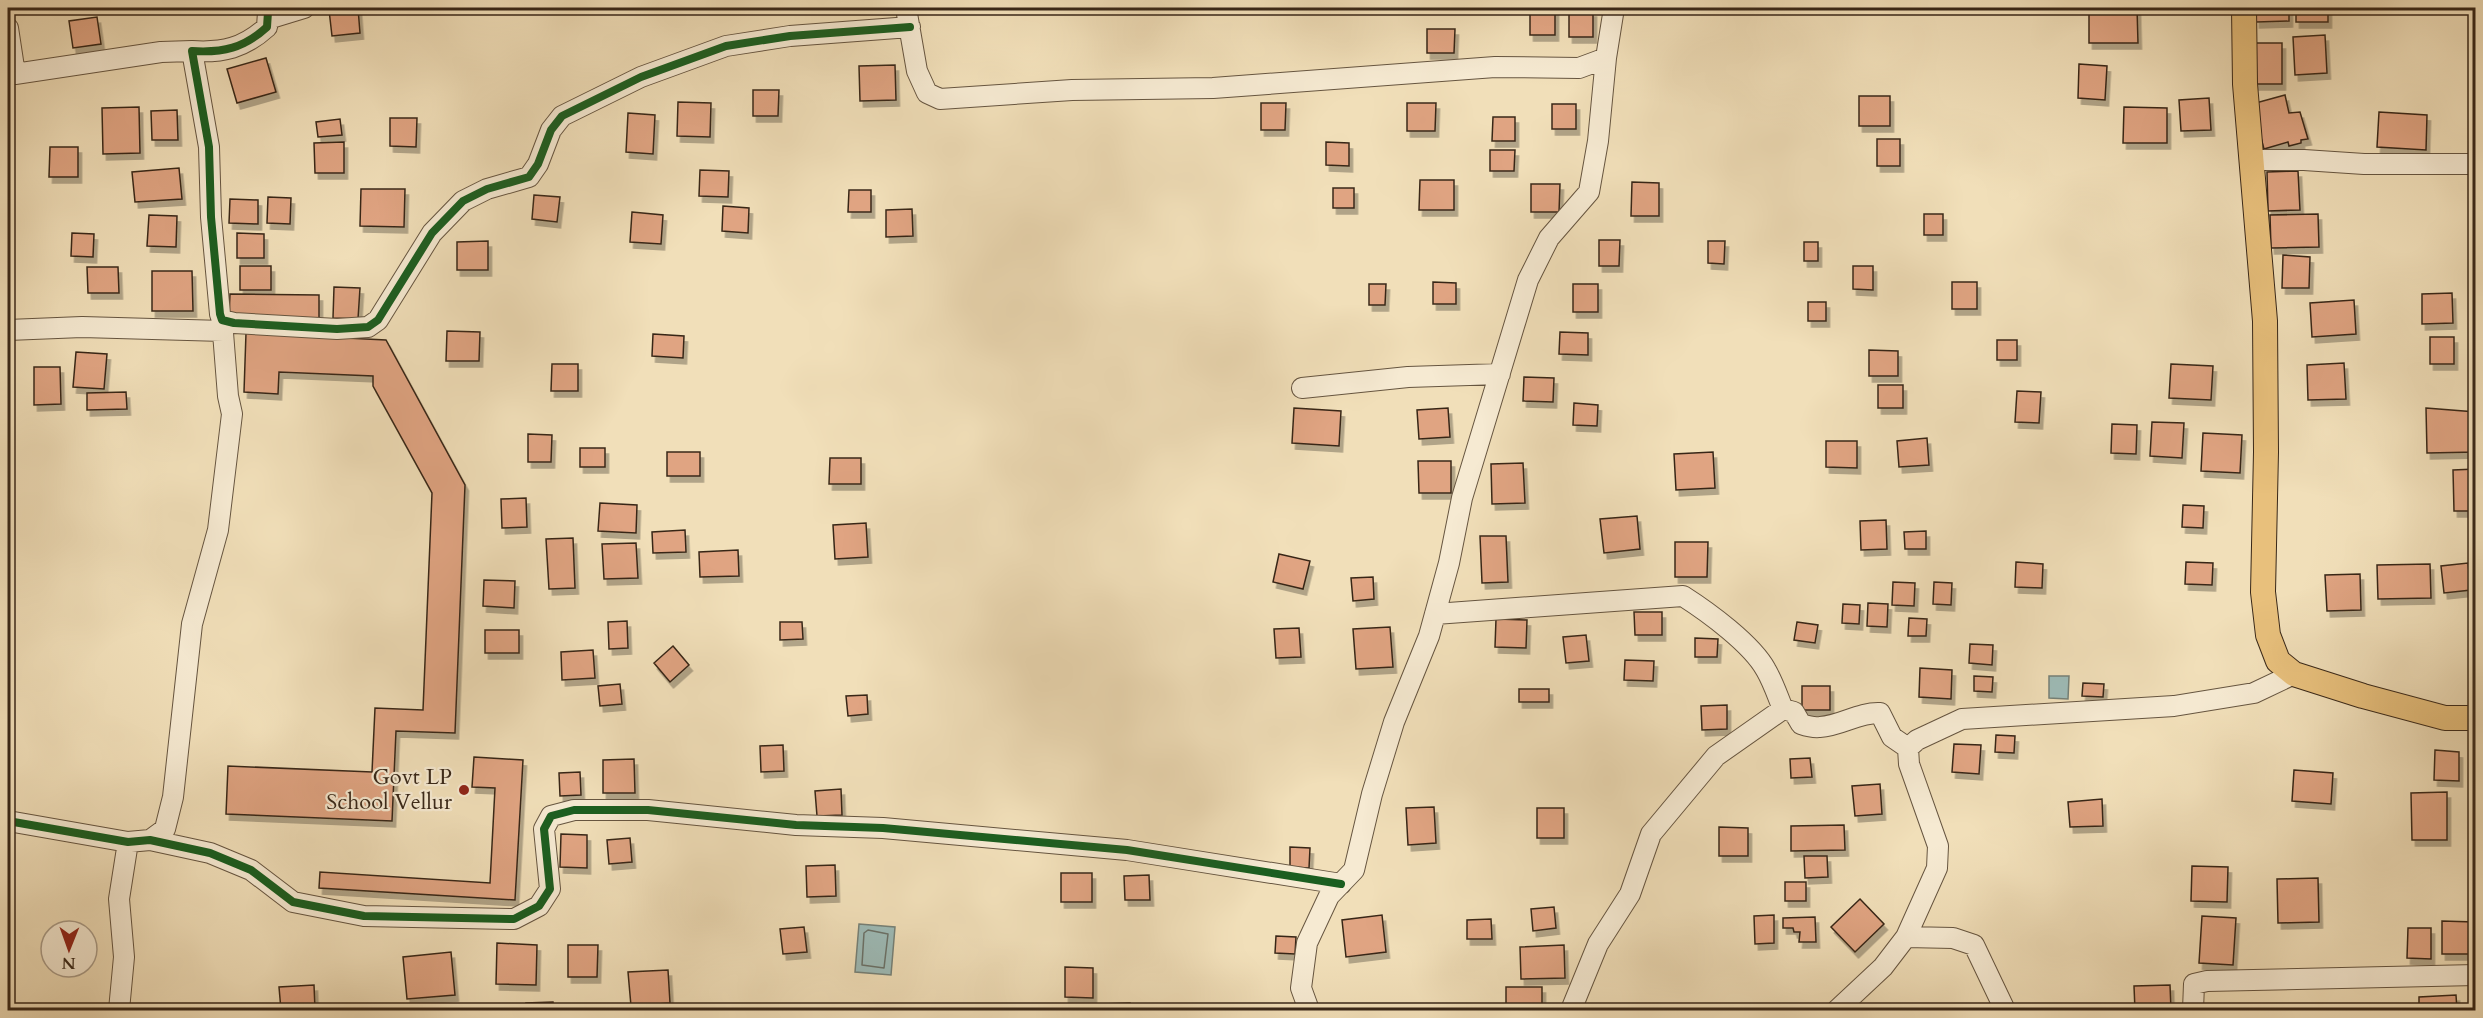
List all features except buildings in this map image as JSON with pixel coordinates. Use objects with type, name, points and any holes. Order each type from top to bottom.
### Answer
[{"type":"main road","points":[[2244,8],[2245,84],[2265,321],[2266,452],[2263,592],[2268,635],[2278,661],[2294,674],[2363,696],[2445,718],[2475,718]]},
{"type":"street","points":[[8,28],[11,75],[161,52],[214,52],[252,42],[267,27],[267,13],[304,8]]},
{"type":"street","points":[[906,8],[917,71],[927,93],[940,99],[1072,90],[1213,88],[1495,67],[1578,68],[1606,58]]},
{"type":"street","points":[[1309,1011],[1301,988],[1307,943],[1329,896],[1354,870],[1372,794],[1394,722],[1429,636],[1449,563],[1462,498],[1528,280],[1549,238],[1589,192],[1598,141],[1606,58],[1614,8]]},
{"type":"street","points":[[8,330],[82,327],[368,327],[378,320],[392,300],[432,233],[463,201],[487,189],[529,177],[538,164],[551,130],[562,116],[641,77],[726,46],[790,36],[910,27]]},
{"type":"street","points":[[150,840],[165,829],[173,797],[192,624],[218,530],[232,414],[228,396],[223,326],[218,302],[211,217],[209,147],[192,51]]},
{"type":"street","points":[[2252,160],[2304,160],[2364,164],[2475,164]]},
{"type":"street","points":[[1302,388],[1408,377],[1500,374]]},
{"type":"street","points":[[1435,614],[1683,596],[1705,610],[1743,644],[1766,669],[1783,709]]},
{"type":"street","points":[[1908,748],[1917,740],[1962,719],[2174,706],[2254,693],[2294,674]]},
{"type":"street","points":[[1783,709],[1794,712],[1801,724],[1819,728],[1869,712],[1880,713],[1892,737],[1908,748]]},
{"type":"street","points":[[1571,1011],[1598,944],[1630,894],[1651,834],[1716,756],[1783,709]]},
{"type":"street","points":[[1837,1011],[1882,966],[1906,937],[1937,868],[1938,846],[1909,764],[1908,748]]},
{"type":"street","points":[[8,821],[128,842],[150,840],[210,853],[251,870],[293,902],[364,916],[514,919],[539,906],[550,889],[544,829],[551,816],[574,810],[648,810],[796,825],[883,828],[1127,850],[1341,884]]},
{"type":"street","points":[[119,1011],[124,957],[119,899],[128,842]]},
{"type":"street","points":[[1906,937],[1953,938],[1974,945],[2005,1011]]},
{"type":"street","points":[[2193,1011],[2194,984],[2207,981],[2475,975]]},
{"type":"water","points":[[2049,676],[2069,676],[2068,699],[2049,698]]},
{"type":"water","points":[[859,924],[895,927],[891,975],[855,972]]},
{"type":"cycle path","points":[[266,8],[267,27],[250,40],[223,50],[192,51],[209,147],[211,217],[220,314],[222,320],[234,323],[337,329],[368,327],[378,320],[432,233],[463,201],[487,189],[529,177],[538,164],[551,130],[562,116],[641,77],[726,46],[790,36],[910,27]]},
{"type":"cycle path","points":[[8,821],[128,842],[150,840],[210,853],[251,870],[293,902],[364,916],[514,919],[539,906],[550,889],[544,829],[551,816],[574,810],[648,810],[796,825],[883,828],[1127,850],[1341,884]]},
{"type":"place","name":"Govt LP School Vellur","points":[[464,790]]}]
